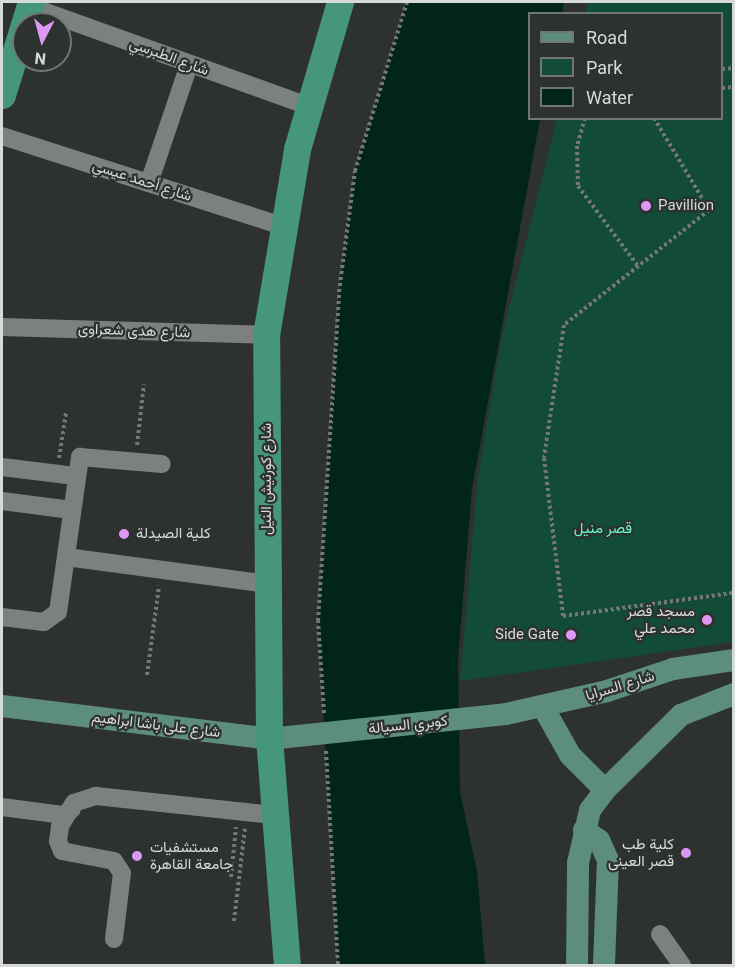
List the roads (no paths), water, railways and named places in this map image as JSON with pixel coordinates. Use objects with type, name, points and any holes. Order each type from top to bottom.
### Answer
[{"type":"highway","name":"شارع كورنيش النيل","points":[[287,966],[274,820],[270,739],[266,335],[282,226],[309,106],[340,2]]},
{"type":"highway","points":[[2,95],[30,4]]},
{"type":"main road","name":"شارع السرايا","points":[[506,714],[607,692],[673,669],[734,660]]},
{"type":"main road","points":[[577,966],[578,863],[590,810],[605,790],[681,715],[734,694]]},
{"type":"main road","name":"شارع على باشا ابراهيم","points":[[2,706],[270,739],[318,738]]},
{"type":"main road","points":[[543,706],[570,755],[605,790]]},
{"type":"main road","name":"كوبري السيالة","points":[[318,738],[506,714]]},
{"type":"main road","points":[[584,830],[599,840],[608,860],[604,966]]},
{"type":"street","name":"شارع الطبرسي","points":[[30,4],[189,65],[309,106]]},
{"type":"street","points":[[149,183],[189,65]]},
{"type":"street","name":"شارع أحمد عيسي","points":[[2,136],[282,226]]},
{"type":"street","name":"شارع هدى شعراوى","points":[[2,327],[266,335]]},
{"type":"street","points":[[2,617],[44,622],[56,616],[78,461],[85,455],[162,464]]},
{"type":"street","points":[[2,467],[75,476]]},
{"type":"street","points":[[2,501],[71,510]]},
{"type":"street","points":[[66,557],[268,584]]},
{"type":"street","points":[[114,939],[122,873],[114,861],[62,851],[58,841],[64,815],[80,799],[96,796],[274,820]]},
{"type":"street","points":[[2,807],[64,815],[77,806],[93,803],[241,826],[274,820]]},
{"type":"street","points":[[660,934],[682,966]]},
{"type":"water","points":[[407,2],[564,2],[562,12],[528,12],[528,120],[540,120],[472,489],[458,659],[460,792],[477,871],[485,965],[338,966],[318,621],[339,292],[355,171]]},
{"type":"place","name":"Pavillion","points":[[646,206]]},
{"type":"place","name":"كلية الصيدلة","points":[[124,534]]},
{"type":"place","name":"مسجد قصر محمد علي","points":[[707,620]]},
{"type":"place","name":"Side Gate","points":[[571,635]]},
{"type":"place","name":"كلية طب قصر العينى","points":[[686,853]]},
{"type":"place","name":"مستشفيات جامعة القاهرة","points":[[137,856]]},
{"type":"park label","name":"قصر منيل","points":[[603,529]]}]
